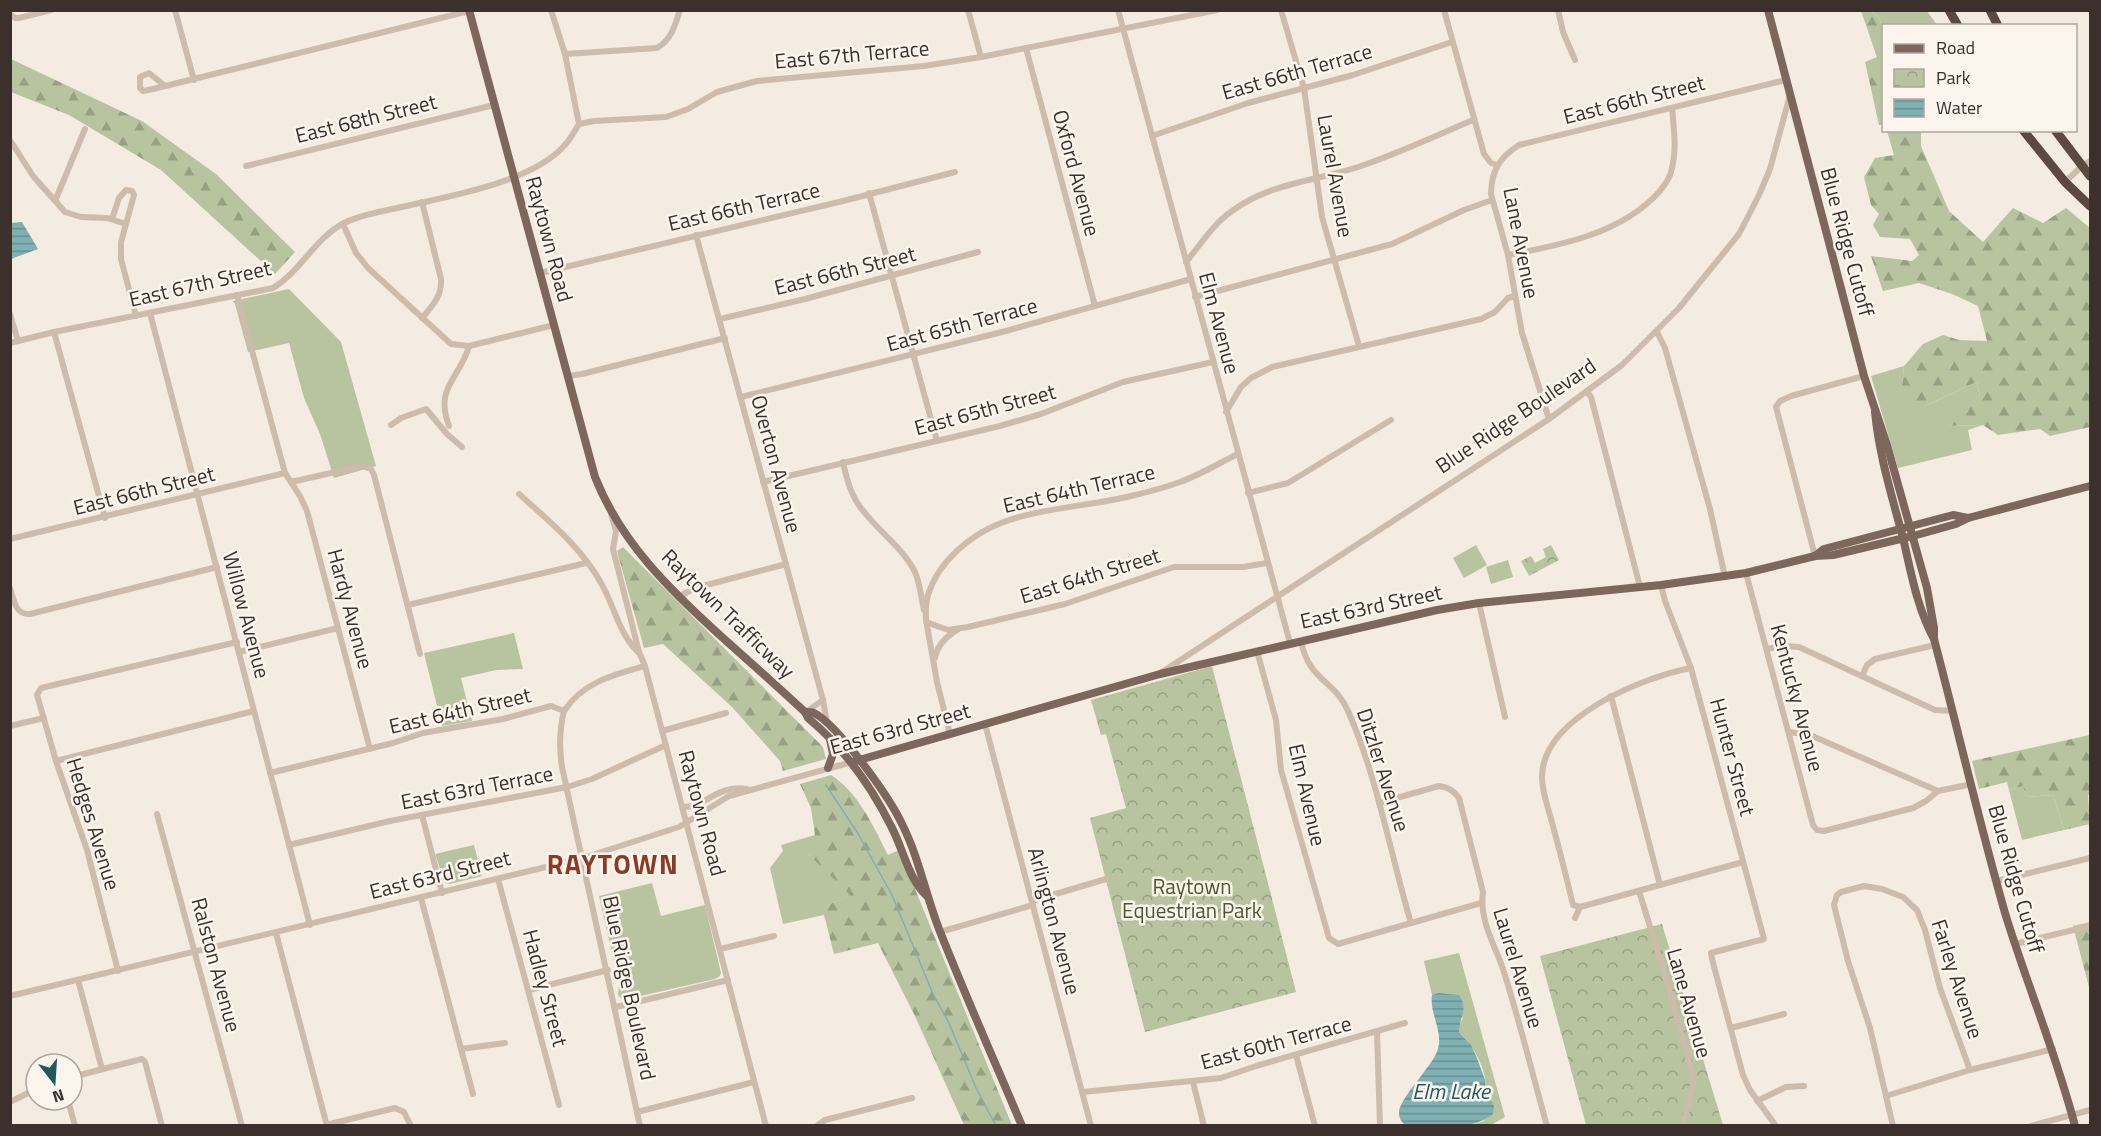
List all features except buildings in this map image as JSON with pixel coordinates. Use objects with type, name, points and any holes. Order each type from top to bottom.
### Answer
[{"type":"highway","points":[[1950,10],[1957,24]]},
{"type":"highway","points":[[1990,10],[1997,24]]},
{"type":"highway","points":[[2025,132],[2065,182],[2091,206]]},
{"type":"highway","points":[[2057,132],[2086,164],[2091,176]]},
{"type":"main road","points":[[1768,10],[1786,80]]},
{"type":"main road","name":"Raytown Road","points":[[469,11],[595,477]]},
{"type":"main road","name":"Blue Ridge Cutoff","points":[[1786,80],[1864,376],[1887,445],[1927,588],[1934,642]]},
{"type":"main road","name":"Blue Ridge Cutoff","points":[[1875,412],[1877,433],[1900,528],[1953,711],[1997,882],[2031,992],[2053,1049],[2075,1125]]},
{"type":"main road","name":"Raytown Trafficway","points":[[595,477],[610,509],[638,551],[678,597],[856,761]]},
{"type":"main road","name":"East 63rd Street","points":[[856,761],[1160,674],[1435,610],[1479,603],[1725,577],[1912,536],[1956,524],[1968,518],[2091,486]]},
{"type":"main road","name":"East 63rd Street","points":[[1815,556],[1824,549],[1910,525],[1953,515],[1968,518]]},
{"type":"main road","name":"Raytown Trafficway","points":[[805,712],[813,712],[827,724],[856,761],[887,818],[918,887],[926,895],[1022,1125]]},
{"type":"main road","points":[[828,768],[833,754],[830,737]]},
{"type":"street","points":[[12,16],[19,18],[51,10]]},
{"type":"street","points":[[175,10],[194,80]]},
{"type":"street","points":[[514,178],[540,165],[562,148],[579,124],[565,54],[551,10]]},
{"type":"street","points":[[565,54],[657,48],[665,44],[680,10]]},
{"type":"street","points":[[968,10],[981,57]]},
{"type":"street","name":"Elm Avenue","points":[[1118,10],[1290,643]]},
{"type":"street","name":"East 67th Terrace","points":[[579,124],[666,117],[688,109],[717,92],[758,81],[924,66],[981,57],[1217,10]]},
{"type":"street","name":"Laurel Avenue","points":[[1281,10],[1304,88],[1322,217],[1359,346]]},
{"type":"street","name":"Lane Avenue","points":[[1444,10],[1484,154],[1491,163],[1497,165],[1491,184],[1492,200],[1508,255],[1522,333],[1549,419]]},
{"type":"street","points":[[1558,10],[1563,32],[1575,60]]},
{"type":"street","points":[[164,86],[469,11]]},
{"type":"street","name":"East 66th Terrace","points":[[1152,135],[1248,103],[1353,75],[1452,42]]},
{"type":"street","name":"Oxford Avenue","points":[[1026,48],[1095,306]]},
{"type":"street","name":"East 66th Street","points":[[1497,165],[1506,153],[1519,145],[1786,80]]},
{"type":"street","name":"Blue Ridge Boulevard","points":[[1160,674],[1549,419],[1622,364],[1657,332],[1738,234],[1760,195],[1770,169],[1790,95]]},
{"type":"street","name":"East 68th Street","points":[[246,166],[494,105]]},
{"type":"street","points":[[1508,255],[1594,234],[1626,219],[1648,203],[1664,186],[1672,170],[1675,146],[1672,108]]},
{"type":"street","points":[[1186,261],[1216,225],[1232,211],[1268,191],[1376,160],[1473,120]]},
{"type":"street","points":[[55,201],[85,129]]},
{"type":"street","points":[[10,140],[33,176],[65,212],[112,219],[126,224]]},
{"type":"street","points":[[2065,182],[2086,164]]},
{"type":"street","name":"East 66th Terrace","points":[[540,273],[955,172]]},
{"type":"street","name":"East 67th Street","points":[[14,342],[273,288],[285,281],[327,234],[343,224],[368,215],[514,178]]},
{"type":"street","points":[[112,219],[119,198],[124,191],[130,190],[134,195],[121,242],[121,260],[136,316]]},
{"type":"street","points":[[869,193],[937,441]]},
{"type":"street","points":[[1195,297],[1392,244],[1464,210],[1492,200]]},
{"type":"street","points":[[422,202],[442,288],[439,298],[422,318]]},
{"type":"street","points":[[343,224],[356,253],[368,268],[452,344],[469,346],[554,325]]},
{"type":"street","name":"Overton Avenue","points":[[696,235],[823,700],[827,724]]},
{"type":"street","name":"East 66th Street","points":[[720,318],[892,276],[978,252]]},
{"type":"street","name":"East 65th Terrace","points":[[741,397],[914,355],[1191,279]]},
{"type":"street","points":[[237,295],[285,473]]},
{"type":"street","points":[[1226,412],[1241,387],[1260,372],[1272,367],[1481,319],[1495,312],[1508,298],[1515,296]]},
{"type":"street","name":"Willow Avenue","points":[[150,313],[310,925]]},
{"type":"street","points":[[10,314],[14,342]]},
{"type":"street","points":[[1657,332],[1665,348],[1710,509],[1725,577]]},
{"type":"street","points":[[54,333],[105,518]]},
{"type":"street","points":[[568,376],[725,338]]},
{"type":"street","points":[[449,426],[444,413],[443,400],[448,386],[467,356],[469,346]]},
{"type":"street","name":"East 65th Street","points":[[763,482],[1041,414],[1123,382],[1213,362]]},
{"type":"street","points":[[1815,556],[1776,411],[1777,404],[1791,396],[1864,376]]},
{"type":"street","points":[[1587,392],[1591,397],[1640,587]]},
{"type":"street","points":[[391,425],[401,418],[426,409],[447,434],[462,447]]},
{"type":"street","points":[[1248,493],[1288,483],[1391,420]]},
{"type":"street","name":"East 64th Terrace","points":[[926,622],[926,605],[932,585],[945,564],[967,543],[1000,523],[1129,496],[1182,482],[1238,454]]},
{"type":"street","points":[[843,462],[855,500],[915,571],[950,734]]},
{"type":"street","points":[[291,482],[362,466],[368,468],[374,475],[420,654]]},
{"type":"street","name":"East 66th Street","points":[[10,539],[285,473]]},
{"type":"street","name":"Hardy Avenue","points":[[285,473],[307,511],[370,749]]},
{"type":"street","points":[[519,494],[573,545],[601,582],[629,642],[639,652]]},
{"type":"street","name":"Raytown Road","points":[[610,509],[616,531],[613,549],[639,652],[645,666],[683,807],[766,1125]]},
{"type":"street","points":[[408,605],[586,563]]},
{"type":"street","name":"East 64th Street","points":[[926,622],[948,630],[959,629],[1065,604],[1174,567],[1243,567],[1267,563]]},
{"type":"street","points":[[678,597],[695,588],[786,564]]},
{"type":"street","points":[[10,588],[16,606],[21,613],[28,614],[217,567]]},
{"type":"street","name":"Kentucky Avenue","points":[[1746,573],[1813,825],[1817,830],[1824,831],[1913,808],[1938,791]]},
{"type":"street","name":"Hunter Street","points":[[1661,585],[1691,668],[1764,939],[1712,953],[1731,1028]]},
{"type":"street","points":[[1479,603],[1505,717]]},
{"type":"street","points":[[239,652],[338,628]]},
{"type":"street","name":"East 64th Street","points":[[934,668],[938,647],[959,629]]},
{"type":"street","name":"Ditzler Avenue","points":[[1301,641],[1310,668],[1337,694],[1348,710],[1379,803],[1411,923]]},
{"type":"street","name":"Hedges Avenue","points":[[118,971],[87,850],[56,761],[37,695],[39,689],[237,642]]},
{"type":"street","points":[[1862,676],[1867,665],[1875,659],[1934,642]]},
{"type":"street","points":[[1767,649],[1783,646],[1799,647],[1935,710],[1953,711]]},
{"type":"street","name":"Elm Avenue","points":[[1257,651],[1276,720],[1281,770],[1329,938],[1336,943],[1411,923]]},
{"type":"street","name":"East 64th Street","points":[[270,773],[370,749],[423,733],[503,719],[551,706],[564,711],[575,697],[592,684],[609,676],[645,666]]},
{"type":"street","points":[[1691,668],[1649,678],[1611,696],[1562,731],[1554,740],[1545,758],[1542,775],[1546,805],[1574,905],[1580,907],[1743,862]]},
{"type":"street","points":[[1611,696],[1660,885]]},
{"type":"street","points":[[805,712],[823,700]]},
{"type":"street","points":[[56,761],[254,711]]},
{"type":"street","name":"Blue Ridge Boulevard","points":[[564,711],[559,729],[559,744],[640,1125]]},
{"type":"street","points":[[662,731],[726,712]]},
{"type":"street","points":[[10,726],[44,718]]},
{"type":"street","name":"Arlington Avenue","points":[[985,724],[1091,1125]]},
{"type":"street","points":[[1789,732],[1810,735],[1938,791],[1972,784]]},
{"type":"street","name":"East 63rd Terrace","points":[[289,845],[422,815],[567,787],[592,779],[666,746]]},
{"type":"street","name":"East 63rd Street","points":[[10,996],[583,858],[656,836],[686,822],[729,796],[747,789],[856,761]]},
{"type":"street","name":"Laurel Avenue","points":[[1379,803],[1439,786],[1449,788],[1459,798],[1483,892],[1481,903],[1490,938],[1502,966],[1547,1125]]},
{"type":"street","points":[[683,807],[693,806],[712,795],[727,790],[747,789]]},
{"type":"street","name":"Ralston Avenue","points":[[157,814],[242,1125]]},
{"type":"street","points":[[422,815],[442,893]]},
{"type":"street","points":[[1997,882],[2091,858]]},
{"type":"street","name":"Hadley Street","points":[[498,879],[559,1105]]},
{"type":"street","points":[[940,932],[1106,879]]},
{"type":"street","name":"Farley Avenue","points":[[1886,1096],[1870,1028],[1848,961],[1834,905],[1840,893],[1850,889],[1864,886],[1882,889],[1903,897],[1917,910],[1925,930],[1940,988],[1970,1070]]},
{"type":"street","name":"Lane Avenue","points":[[1639,891],[1692,1073],[1693,1086],[1683,1125]]},
{"type":"street","points":[[421,898],[473,1094]]},
{"type":"street","points":[[1411,923],[1481,903]]},
{"type":"street","points":[[1575,918],[1580,907]]},
{"type":"street","points":[[2015,944],[2091,926]]},
{"type":"street","points":[[276,933],[326,1125],[395,1108],[404,1112],[411,1125]]},
{"type":"street","points":[[720,949],[774,936]]},
{"type":"street","points":[[529,990],[608,970]]},
{"type":"street","points":[[78,980],[102,1069]]},
{"type":"street","points":[[616,1007],[728,980]]},
{"type":"street","points":[[1776,1125],[1757,1101],[1743,1075],[1731,1028],[1784,1014]]},
{"type":"street","name":"East 60th Terrace","points":[[1083,1092],[1221,1078],[1405,1023]]},
{"type":"street","points":[[1377,1032],[1380,1125]]},
{"type":"street","points":[[461,1049],[505,1043]]},
{"type":"street","points":[[1893,1125],[1886,1096],[1970,1070],[2053,1049]]},
{"type":"street","points":[[1296,1055],[1315,1125]]},
{"type":"street","points":[[84,1074],[142,1059],[145,1062],[162,1125]]},
{"type":"street","points":[[637,1112],[754,1082]]},
{"type":"street","points":[[1193,1082],[1204,1125]]},
{"type":"street","points":[[1757,1101],[1786,1088],[1804,1086]]},
{"type":"street","points":[[10,1102],[24,1095]]},
{"type":"street","points":[[817,1125],[825,1120],[912,1098]]},
{"type":"street","points":[[2031,1125],[2091,1110]]},
{"type":"green space","points":[[1861,11],[1872,11],[1882,26],[1882,125],[1879,125],[1865,62],[1877,57]]},
{"type":"green space","points":[[1872,11],[1927,11],[1936,24],[1882,26]]},
{"type":"green space","points":[[11,59],[142,121],[216,174],[295,252],[275,274],[161,170],[69,115],[11,92]]},
{"type":"green space","points":[[1887,132],[1921,132],[1921,146],[1949,211],[1983,242],[2013,208],[2043,223],[2066,208],[2090,228],[2090,427],[2050,436],[2040,429],[1998,435],[1983,425],[1946,426],[1942,418],[1980,396],[1976,382],[1925,406],[1910,403],[1902,386],[1904,366],[1923,344],[1943,335],[1959,340],[1987,341],[1978,306],[1919,283],[1883,291],[1871,256],[1912,261],[1919,255],[1910,239],[1880,237],[1873,225],[1879,214],[1871,205],[1864,177],[1875,158],[1894,155]]},
{"type":"green space","points":[[289,289],[341,342],[376,466],[334,478],[320,434],[304,398],[289,343],[248,352],[233,301]]},
{"type":"green space","points":[[1904,366],[1902,386],[1925,406],[1976,382],[1980,396],[1963,407],[1946,426],[1983,425],[1968,430],[1972,450],[1898,468],[1871,376]]},
{"type":"green space","points":[[1476,545],[1487,565],[1464,578],[1453,558]]},
{"type":"green space","points":[[1551,545],[1559,560],[1529,576],[1521,561],[1531,556],[1535,563],[1546,557],[1543,549]]},
{"type":"green space","points":[[623,547],[823,747],[826,759],[783,771],[780,761],[732,707],[663,644],[644,648],[617,551]]},
{"type":"green space","points":[[1508,560],[1513,577],[1491,584],[1486,567]]},
{"type":"green space","points":[[514,633],[523,669],[496,670],[461,678],[472,721],[442,726],[424,653]]},
{"type":"green space","name":"Raytown Equestrian Park","points":[[1212,666],[1296,992],[1145,1032],[1090,818],[1126,808],[1106,734],[1101,735],[1091,700]]},
{"type":"green space","points":[[2090,735],[2090,794],[2088,795],[2090,824],[2064,830],[2053,795],[2026,797],[2023,786],[2009,790],[2007,782],[1979,789],[1972,761]]},
{"type":"green space","points":[[831,775],[850,791],[871,822],[888,855],[899,850],[1012,1125],[964,1125],[915,1016],[878,943],[834,954],[824,907],[850,895],[808,854],[808,844],[815,835],[811,808],[800,784]]},
{"type":"green space","points":[[2023,786],[2026,797],[2053,795],[2064,830],[2022,840],[2009,790]]},
{"type":"green space","points":[[815,835],[808,854],[851,895],[824,907],[824,915],[783,924],[770,868],[783,851],[781,845]]},
{"type":"green space","points":[[474,845],[482,876],[450,884],[445,883],[435,854]]},
{"type":"green space","points":[[652,883],[661,916],[705,905],[721,973],[715,979],[623,1000],[618,995],[619,984],[599,896]]},
{"type":"green space","points":[[2090,922],[2090,991],[2073,926]]},
{"type":"green space","points":[[1662,924],[1723,1125],[1586,1125],[1540,956]]},
{"type":"green space","points":[[1459,953],[1505,1117],[1491,1125],[1471,1125],[1484,1121],[1490,1097],[1486,1091],[1482,1066],[1468,1042],[1459,1032],[1459,1025],[1463,1018],[1438,993],[1432,995],[1424,961]]},
{"type":"water","points":[[22,222],[38,249],[11,259],[11,223]]},
{"type":"water","name":"Elm Lake","points":[[1438,993],[1459,995],[1462,1000],[1463,1009],[1459,1032],[1471,1045],[1477,1058],[1485,1080],[1486,1092],[1494,1106],[1493,1114],[1473,1124],[1462,1126],[1405,1125],[1399,1113],[1403,1101],[1439,1047],[1432,1002],[1432,995]]},
{"type":"waterway","points":[[826,785],[857,832],[892,895],[933,994],[949,1023],[976,1088],[996,1126]]},
{"type":"district","name":"RAYTOWN","points":[[613,865]]}]
